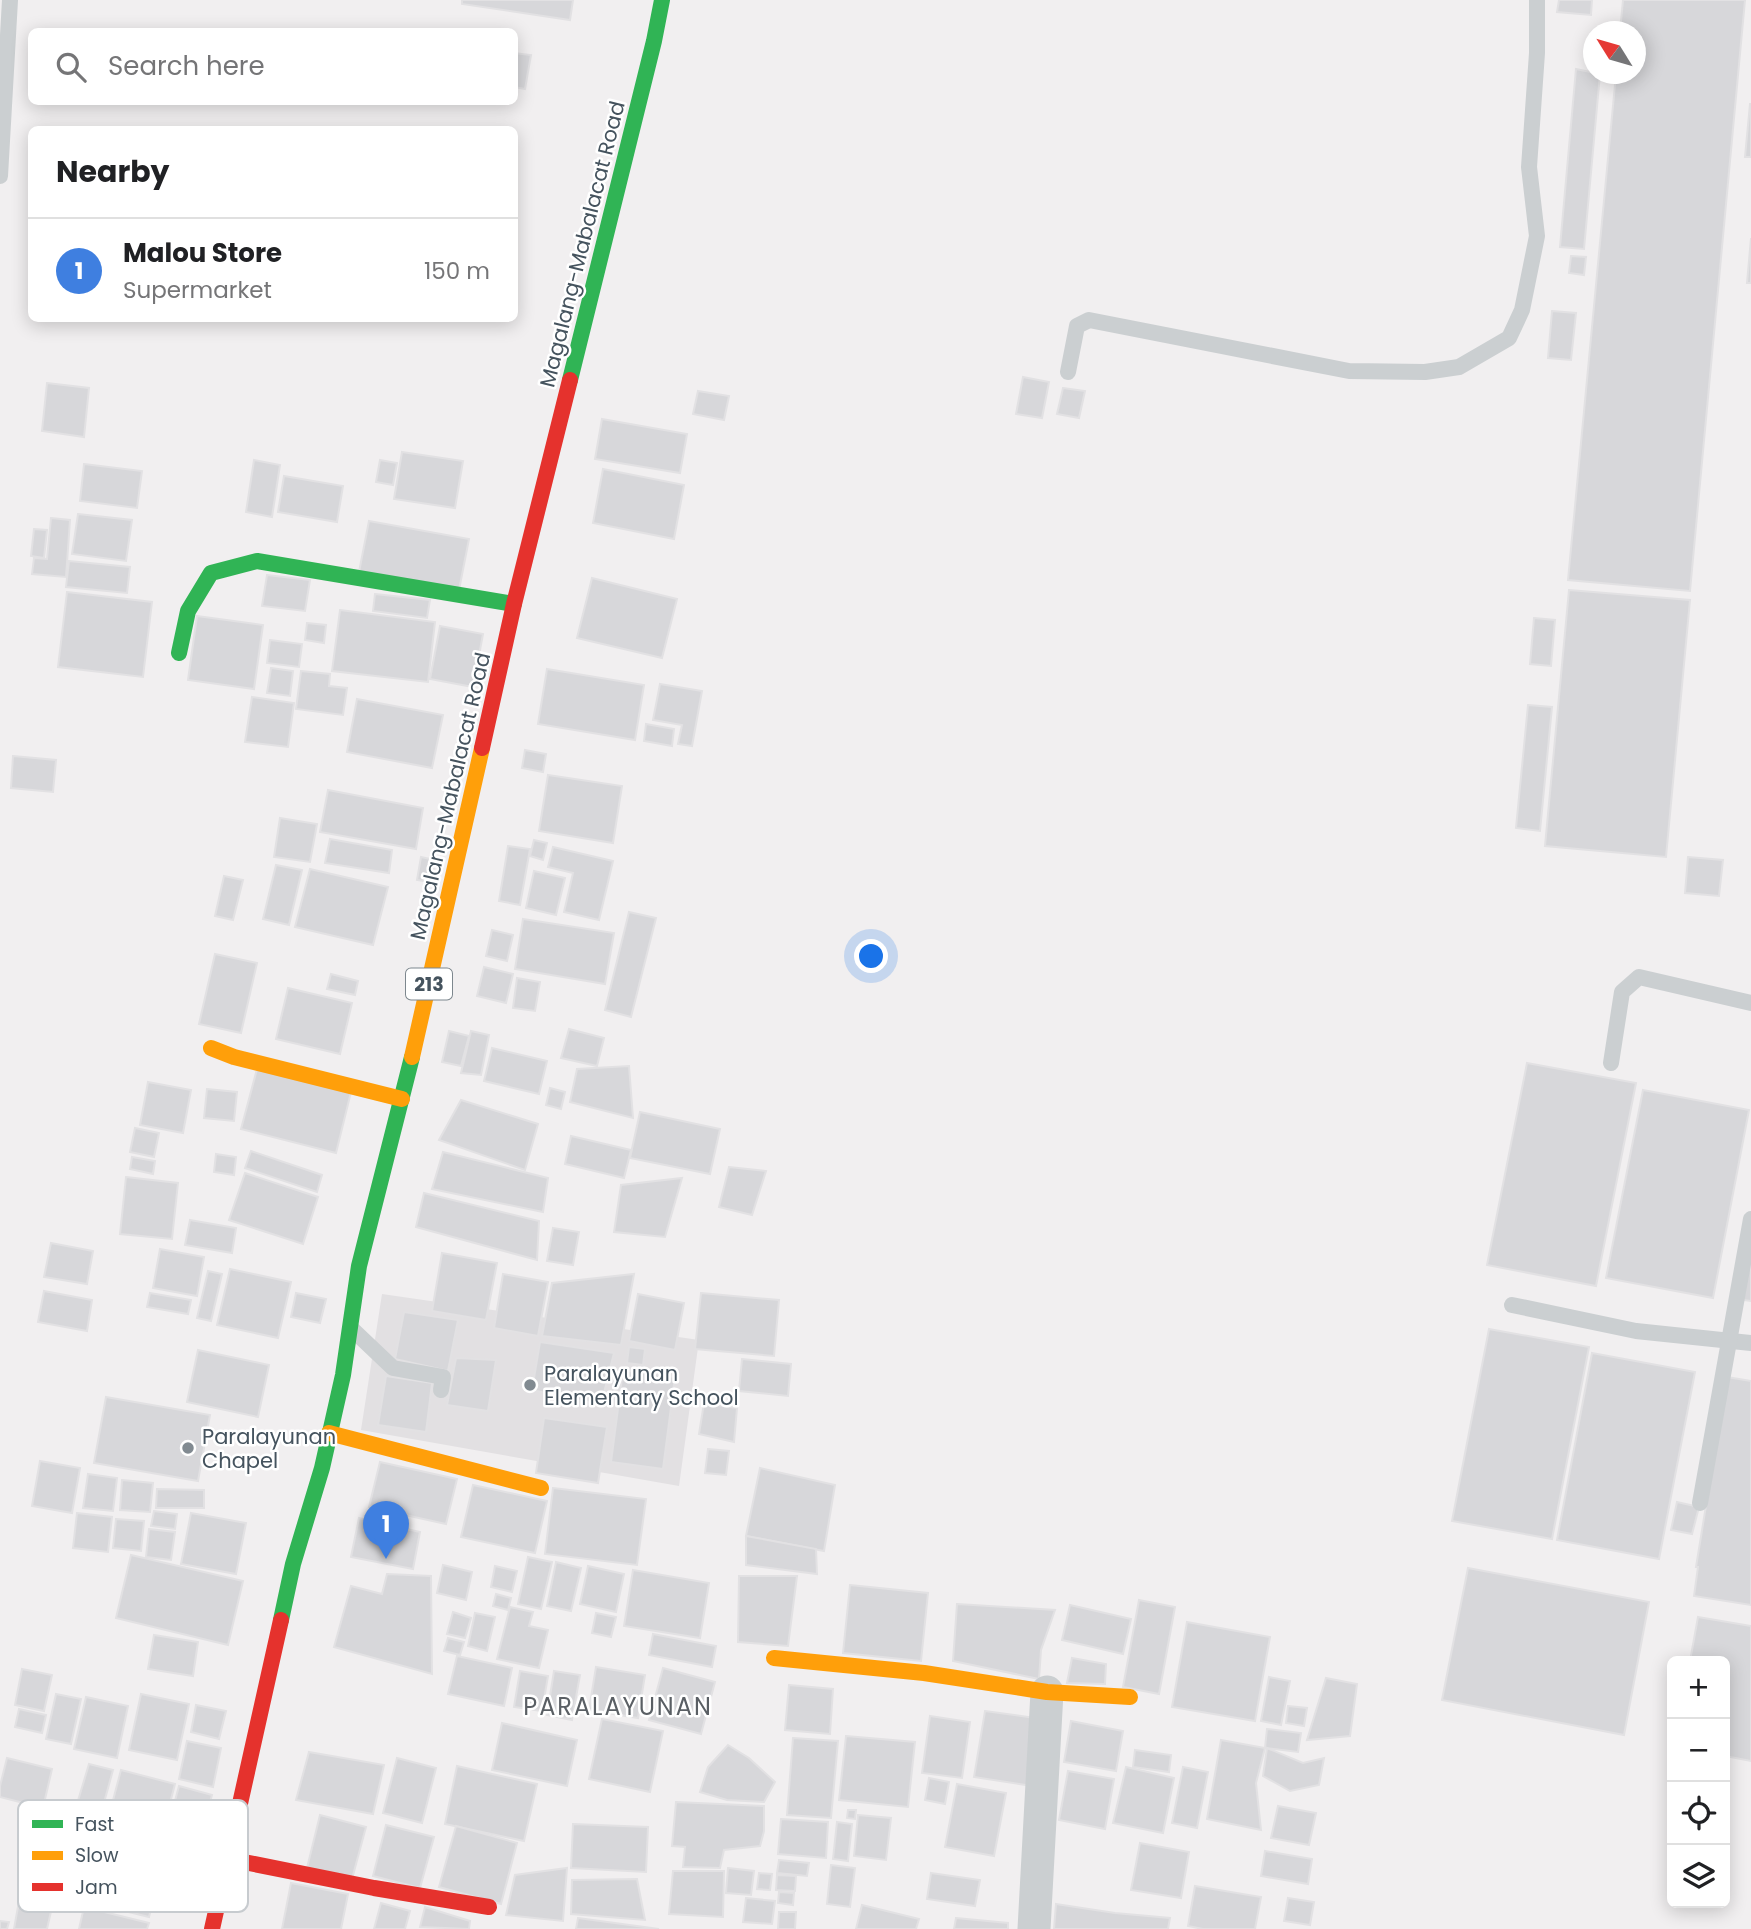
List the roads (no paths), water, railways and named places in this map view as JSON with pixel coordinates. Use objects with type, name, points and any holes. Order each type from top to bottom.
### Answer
[{"type":"main road","name":"Magalang-Mabalacat Road","points":[[242,1800],[293,1564],[322,1468],[343,1375],[359,1266],[402,1099],[514,604],[662,0]]},
{"type":"main road","points":[[179,653],[188,611],[211,573],[257,561],[514,604]]},
{"type":"main road","points":[[211,1048],[233,1057],[402,1099]]},
{"type":"main road","points":[[329,1433],[541,1489]]},
{"type":"main road","points":[[774,1658],[924,1672],[1047,1692],[1130,1698]]},
{"type":"main road","points":[[248,1863],[489,1907]]},
{"type":"street","points":[[1034,1929],[1047,1692]]},
{"type":"lane","points":[[0,176],[10,0]]},
{"type":"lane","points":[[1068,372],[1077,326],[1089,320],[1349,371],[1425,372],[1459,367],[1509,338],[1522,310],[1537,236],[1529,167],[1537,53],[1537,0]]},
{"type":"lane","points":[[1611,1063],[1622,992],[1639,977],[1751,1003]]},
{"type":"lane","points":[[1700,1503],[1751,1219]]},
{"type":"lane","points":[[1512,1306],[1636,1331],[1751,1343]]},
{"type":"lane","points":[[351,1328],[393,1368],[443,1377],[441,1390]]},
{"type":"place","name":"Paralayunan Elementary School","points":[[530,1385]]},
{"type":"place","name":"Paralayunan Chapel","points":[[188,1448]]},
{"type":"place","name":"Malou Store","points":[[386,1559]]},
{"type":"district","name":"PARALAYUNAN","points":[[618,1706]]}]
